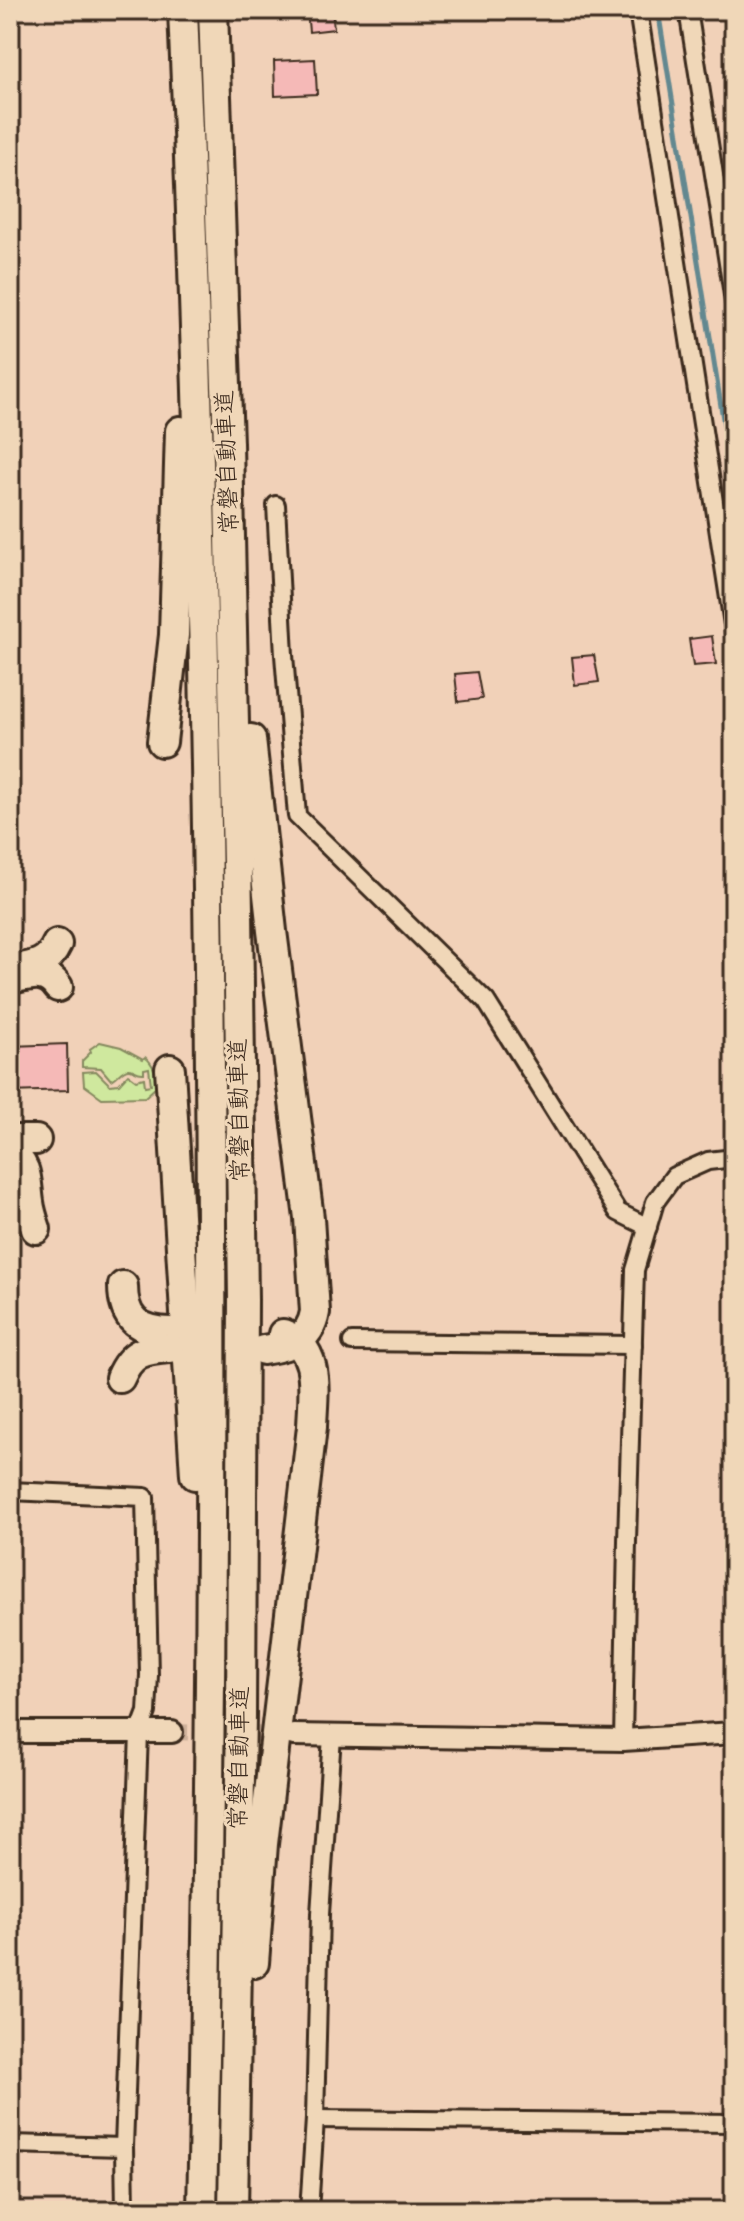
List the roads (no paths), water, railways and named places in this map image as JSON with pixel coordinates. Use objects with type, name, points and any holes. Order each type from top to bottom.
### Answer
[{"type":"highway","name":"常磐自動車道","points":[[183,10],[198,446],[212,1299],[211,1715],[202,2211]]},
{"type":"highway","name":"常磐自動車道","points":[[213,10],[228,443],[243,1300],[241,1716],[233,2211]]},
{"type":"highway","points":[[162,742],[174,635],[178,543],[181,332],[178,178],[186,92]]},
{"type":"highway","points":[[228,443],[251,735],[309,1218],[315,1312],[313,1324],[297,1341]]},
{"type":"highway","points":[[10,970],[41,962],[51,956],[57,944]]},
{"type":"highway","points":[[10,979],[44,975],[58,987]]},
{"type":"highway","points":[[170,1069],[211,1715]]},
{"type":"highway","points":[[10,1153],[19,1160],[27,1177],[29,1205],[36,1229]]},
{"type":"highway","points":[[120,1378],[132,1358],[171,1340],[133,1321],[126,1310],[123,1286]]},
{"type":"highway","points":[[233,2164],[263,1844],[312,1427],[313,1375],[306,1350],[297,1341],[276,1332],[262,1340]]},
{"type":"street","points":[[638,10],[734,631]]},
{"type":"street","points":[[688,10],[734,301]]},
{"type":"street","points":[[276,505],[297,816],[486,1001],[618,1212],[648,1227]]},
{"type":"street","points":[[623,1740],[635,1270],[655,1202],[674,1176],[708,1161],[734,1158]]},
{"type":"street","points":[[352,1342],[633,1345]]},
{"type":"street","points":[[10,1491],[145,1497],[149,1675],[147,1712],[139,1733],[124,2147],[125,2211]]},
{"type":"street","points":[[10,1732],[172,1732]]},
{"type":"street","points":[[293,1735],[623,1740],[734,1733]]},
{"type":"street","points":[[309,2211],[315,2119],[320,1914],[332,1736]]},
{"type":"street","points":[[315,2119],[734,2123]]},
{"type":"street","points":[[10,2144],[124,2147]]},
{"type":"waterway","points":[[658,10],[734,488]]},
{"type":"tunnel","points":[[188,1331],[262,1331]]},
{"type":"tunnel","points":[[172,1732],[284,1735]]}]
